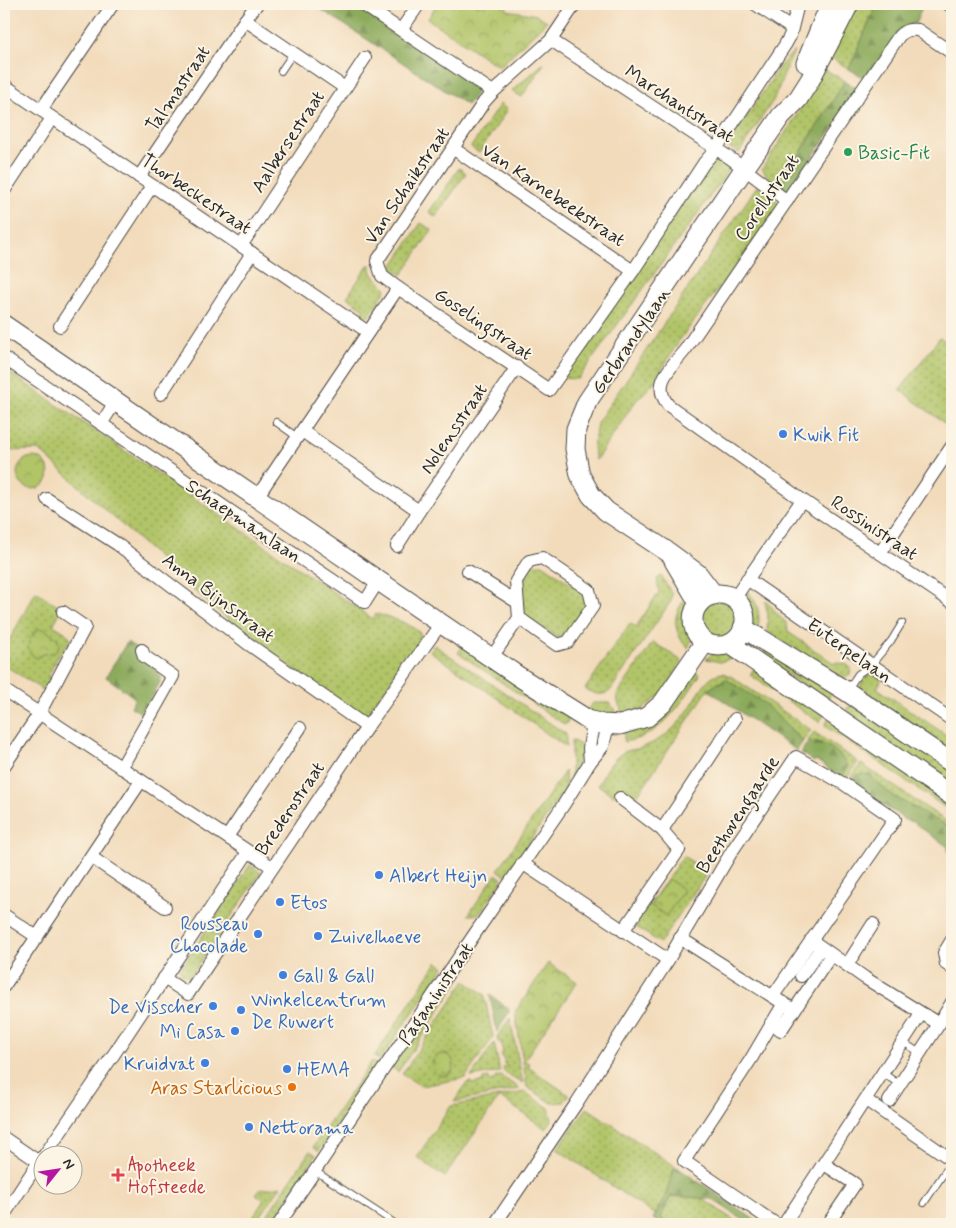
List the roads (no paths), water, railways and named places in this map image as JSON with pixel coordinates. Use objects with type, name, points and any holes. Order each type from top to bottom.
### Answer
[{"type":"street","points":[[41,110],[113,4]]},
{"type":"street","name":"Talmastraat","points":[[139,177],[257,4]]},
{"type":"street","points":[[362,4],[493,92]]},
{"type":"street","points":[[402,30],[419,4]]},
{"type":"street","name":"Van Schaikstraat","points":[[398,288],[382,276],[377,261],[484,102],[551,40],[575,4]]},
{"type":"street","points":[[755,4],[791,28]]},
{"type":"street","name":"Gerbrandylaan","points":[[549,390],[704,163],[716,149],[785,45],[790,36],[798,4]]},
{"type":"street","name":"Gerbrandylaan","points":[[781,116],[789,94],[801,74],[824,19],[833,4]]},
{"type":"street","name":"Gerbrandylaan","points":[[706,599],[668,552],[606,511],[591,495],[580,475],[574,449],[576,429],[587,402],[744,168],[781,116],[798,99],[810,80],[849,4]]},
{"type":"street","points":[[245,20],[345,88]]},
{"type":"street","name":"Corellistraat","points":[[661,392],[663,378],[899,36],[911,29],[918,30],[952,53]]},
{"type":"street","name":"Marchantstraat","points":[[551,40],[716,149],[787,200]]},
{"type":"street","name":"Aalbersestraat","points":[[241,246],[365,58]]},
{"type":"street","name":"Thorbeckestraat","points":[[4,85],[368,332]]},
{"type":"street","points":[[4,191],[52,118]]},
{"type":"street","name":"Van Karnebeekstraat","points":[[454,149],[632,270]]},
{"type":"street","points":[[60,326],[152,186]]},
{"type":"street","points":[[161,394],[252,253]]},
{"type":"street","points":[[257,497],[398,288]]},
{"type":"street","name":"Goselingstraat","points":[[398,288],[549,390]]},
{"type":"street","name":"Schaepmanlaan","points":[[4,325],[492,657],[572,710],[600,723]]},
{"type":"street","name":"Schaepmanlaan","points":[[4,358],[364,602],[379,580]]},
{"type":"street","name":"Nolensstraat","points":[[397,546],[419,510],[517,367]]},
{"type":"street","name":"Rossinistraat","points":[[661,392],[668,405],[802,500],[952,602]]},
{"type":"street","points":[[101,424],[116,401]]},
{"type":"street","points":[[299,434],[419,510]]},
{"type":"street","points":[[880,553],[952,446]]},
{"type":"street","name":"Anna Bijnsstraat","points":[[47,499],[117,544],[247,643],[367,727]]},
{"type":"street","name":"Rossinistraat","points":[[734,599],[802,500]]},
{"type":"street","points":[[492,657],[519,618],[516,580],[529,561],[542,558],[588,590],[593,606],[568,642],[557,645],[519,618]]},
{"type":"street","points":[[468,571],[517,602]]},
{"type":"street","name":"Euterpelaan","points":[[748,579],[952,720]]},
{"type":"street","points":[[728,596],[734,599],[740,605],[745,620],[736,640],[730,644],[717,646],[699,638],[693,624],[693,617],[706,599],[728,596]]},
{"type":"street","points":[[4,766],[38,714],[85,627],[63,612]]},
{"type":"street","name":"Brederostraat","points":[[164,978],[188,994],[367,727],[442,622]]},
{"type":"street","name":"Euterpelaan","points":[[743,628],[846,691],[952,763]]},
{"type":"street","points":[[600,723],[630,723],[647,717],[663,703],[705,642]]},
{"type":"street","points":[[730,644],[952,796]]},
{"type":"street","points":[[121,768],[173,676],[144,656],[142,650]]},
{"type":"street","points":[[4,690],[272,867]]},
{"type":"street","name":"Euterpelaan","points":[[830,713],[846,691]]},
{"type":"street","points":[[662,830],[735,719]]},
{"type":"street","name":"Paganinistraat","points":[[278,1224],[522,863],[564,804],[590,762],[589,748],[600,723]]},
{"type":"street","name":"Brederostraat","points":[[227,836],[300,728]]},
{"type":"street","name":"Beethovengaarde","points":[[495,1224],[668,960],[732,851],[796,757],[844,784],[895,819],[813,965],[684,1161],[776,1224]]},
{"type":"street","points":[[4,986],[141,781]]},
{"type":"street","name":"Beethovengaarde","points":[[620,798],[662,830],[679,850],[623,931]]},
{"type":"street","name":"Brederostraat","points":[[50,1146],[248,852]]},
{"type":"street","points":[[91,857],[165,907]]},
{"type":"street","points":[[522,863],[668,960]]},
{"type":"street","points":[[4,915],[37,937]]},
{"type":"street","points":[[846,965],[873,924]]},
{"type":"street","points":[[680,938],[773,996],[783,1013]]},
{"type":"street","points":[[952,940],[944,953],[946,964],[952,968]]},
{"type":"street","points":[[821,948],[939,1024]]},
{"type":"street","name":"Beethovengaarde","points":[[773,996],[796,972],[813,965],[821,948]]},
{"type":"street","points":[[889,1101],[952,1002]]},
{"type":"street","points":[[784,1224],[921,1014]]},
{"type":"street","points":[[866,1100],[952,1160]]},
{"type":"street","points":[[4,1138],[32,1153]]},
{"type":"street","points":[[824,1164],[855,1184],[828,1224]]},
{"type":"street","name":"Brederostraat","points":[[4,1215],[32,1173]]},
{"type":"lane","points":[[281,71],[293,53]]},
{"type":"lane","points":[[276,422],[299,434]]},
{"type":"lane","points":[[846,691],[858,674],[871,665],[891,641],[902,623]]},
{"type":"lane","points":[[796,972],[813,965]]},
{"type":"lane","points":[[903,1042],[920,1053]]},
{"type":"lane","points":[[883,1073],[900,1085]]},
{"type":"lane","points":[[924,1203],[952,1160]]},
{"type":"lane","points":[[315,1171],[396,1224]]},
{"type":"railway","points":[[941,4],[952,12]]},
{"type":"place","name":"Basic-Fit","points":[[848,152]]},
{"type":"place","name":"Kwik Fit","points":[[783,434]]},
{"type":"place","name":"Albert Heijn","points":[[379,875]]},
{"type":"place","name":"Etos","points":[[280,902]]},
{"type":"place","name":"Rousseau Chocolade","points":[[258,934]]},
{"type":"place","name":"Zuivelhoeve","points":[[318,936]]},
{"type":"place","name":"Gall & Gall","points":[[283,975]]},
{"type":"place","name":"De Visscher","points":[[213,1006]]},
{"type":"place","name":"Winkelcentrum De Ruwert","points":[[241,1010]]},
{"type":"place","name":"Mi Casa","points":[[235,1031]]},
{"type":"place","name":"Kruidvat","points":[[205,1063]]},
{"type":"place","name":"HEMA","points":[[287,1069]]},
{"type":"place","name":"Aras Starlicious","points":[[292,1087]]},
{"type":"place","name":"Nettorama","points":[[249,1127]]},
{"type":"place","name":"Apotheek Hofsteede","points":[[118,1175]]}]
